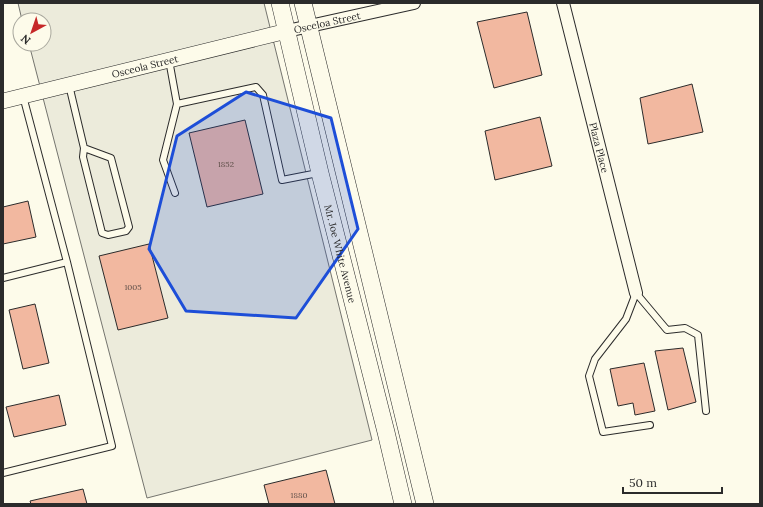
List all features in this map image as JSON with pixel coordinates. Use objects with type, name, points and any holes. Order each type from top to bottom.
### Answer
[{"type":"main road","name":"Mr. Joe White Avenue","points":[[280,3],[320,173],[403,504]]},
{"type":"main road","points":[[303,3],[425,504]]},
{"type":"street","name":"Osceloa Street","points":[[287,31],[413,3]]},
{"type":"street","name":"Plaza Place","points":[[563,3],[636,293]]},
{"type":"street","name":"Osceola Street","points":[[3,101],[287,31]]},
{"type":"lane","points":[[169,60],[177,104],[163,160],[175,193]]},
{"type":"lane","points":[[69,85],[84,148],[83,157],[102,233],[108,235],[126,231],[129,227],[110,158],[84,148]]},
{"type":"lane","points":[[177,104],[256,87],[263,95],[282,180],[320,173]]},
{"type":"lane","points":[[3,474],[112,446],[67,262],[23,96]]},
{"type":"lane","points":[[3,278],[67,262]]},
{"type":"lane","points":[[650,425],[603,432],[589,376],[594,359],[626,319],[636,293],[667,330],[685,328],[698,335],[706,411]]},
{"type":"highlighted area","points":[[246,92],[331,118],[358,229],[296,318],[186,311],[149,249],[177,136]]},
{"type":"shaded area","points":[[18,3],[264,3],[372,440],[147,498],[31,52],[52,52],[52,12],[20,12]]},
{"type":"building","points":[[527,12],[542,75],[494,88],[477,22]]},
{"type":"building","points":[[692,84],[703,132],[648,144],[640,98]]},
{"type":"building","points":[[540,117],[552,166],[495,180],[485,131]]},
{"type":"building","points":[[245,120],[263,194],[207,207],[189,133]]},
{"type":"building","points":[[28,201],[36,237],[3,244],[3,207]]},
{"type":"building","points":[[149,244],[168,318],[118,330],[99,256]]},
{"type":"building","points":[[35,304],[49,363],[23,369],[9,310]]},
{"type":"building","points":[[683,348],[696,402],[668,410],[655,351]]},
{"type":"building","points":[[644,363],[655,411],[635,415],[633,403],[618,406],[610,369]]},
{"type":"building","points":[[59,395],[66,425],[14,437],[6,407]]},
{"type":"building","points":[[326,470],[335,504],[269,504],[264,485]]},
{"type":"building","points":[[83,489],[87,504],[31,504],[30,501]]}]
